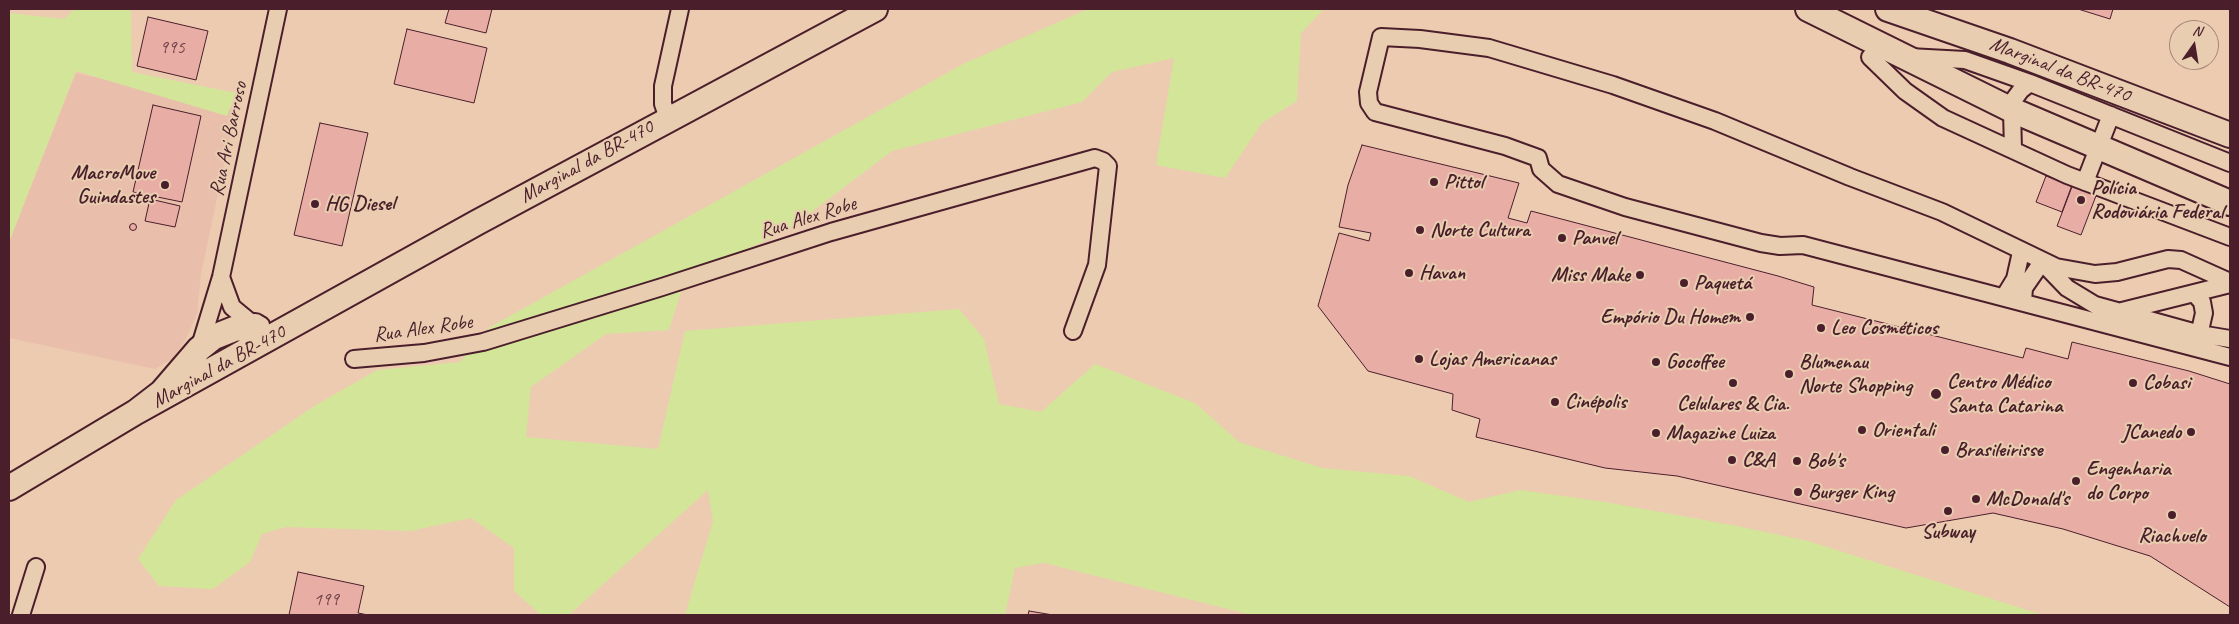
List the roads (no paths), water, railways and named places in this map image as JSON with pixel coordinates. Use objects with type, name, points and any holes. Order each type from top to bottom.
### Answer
[{"type":"highway","name":"Marginal da BR-470","points":[[136,412],[302,322],[478,222],[668,118],[875,9]]},
{"type":"highway","points":[[1808,9],[2012,110],[2230,203]]},
{"type":"highway","name":"Marginal da BR-470","points":[[1888,9],[2010,51],[2230,135]]},
{"type":"highway","points":[[9,488],[136,412],[162,392],[199,349],[214,337],[234,329],[255,326]]},
{"type":"street","name":"Rua Ari Barroso","points":[[199,349],[221,277],[278,9]]},
{"type":"street","points":[[668,118],[663,104],[663,86],[680,9]]},
{"type":"street","points":[[2230,283],[2182,260],[2168,258],[2117,272],[2095,274],[2056,267],[2021,252],[1942,212],[1850,177],[1715,121],[1580,74],[1490,48],[1420,39],[1381,37],[1368,92],[1369,103],[1375,112],[1496,144],[1538,158],[1541,169],[1558,184],[1625,207],[1761,243],[1780,246],[1803,245],[2085,318],[2198,341],[2230,339]]},
{"type":"street","points":[[2230,162],[2030,83],[1965,60],[1870,57],[1905,91],[1943,118],[2086,182],[2230,237]]},
{"type":"street","points":[[2013,150],[2012,110],[2018,94],[2030,83]]},
{"type":"street","points":[[2086,182],[2111,115]]},
{"type":"street","name":"Rua Alex Robe","points":[[354,359],[424,353],[482,342],[662,287],[831,232],[1096,158],[1108,166],[1097,265],[1074,331]]},
{"type":"street","points":[[2004,297],[2015,279],[2021,252]]},
{"type":"street","points":[[2023,302],[2024,288],[2042,262]]},
{"type":"street","points":[[2042,262],[2067,288],[2095,305],[2122,311],[2198,341],[2230,357]]},
{"type":"street","points":[[221,277],[232,307],[255,326]]},
{"type":"street","points":[[2085,318],[2122,311],[2230,283]]},
{"type":"street","points":[[2194,292],[2202,302],[2204,313],[2198,341]]},
{"type":"street","name":"Marginal da BR-470","points":[[255,326],[302,322]]},
{"type":"street","points":[[21,615],[36,567]]},
{"type":"place","name":"Pittol","points":[[1434,182]]},
{"type":"place","name":"MacroMove Guindastes","points":[[165,185]]},
{"type":"place","name":"Polícia Rodoviária Federal","points":[[2081,200]]},
{"type":"place","name":"HG Diesel","points":[[315,204]]},
{"type":"place","name":"Norte Cultura","points":[[1420,230]]},
{"type":"place","name":"Panvel","points":[[1562,238]]},
{"type":"place","name":"Havan","points":[[1409,273]]},
{"type":"place","name":"Miss Make","points":[[1640,275]]},
{"type":"place","name":"Paquetá","points":[[1684,283]]},
{"type":"place","name":"Empório Du Homem","points":[[1750,317]]},
{"type":"place","name":"Leo Cosméticos","points":[[1821,328]]},
{"type":"place","name":"Lojas Americanas","points":[[1419,359]]},
{"type":"place","name":"Gocoffee","points":[[1656,362]]},
{"type":"place","name":"Blumenau Norte Shopping","points":[[1789,374]]},
{"type":"place","name":"Celulares & Cia.","points":[[1733,383]]},
{"type":"place","name":"Cobasi","points":[[2133,383]]},
{"type":"place","name":"Centro Médico Santa Catarina","points":[[1936,394]]},
{"type":"place","name":"Cinépolis","points":[[1555,402]]},
{"type":"place","name":"Orientali","points":[[1862,430]]},
{"type":"place","name":"JCanedo","points":[[2191,432]]},
{"type":"place","name":"Magazine Luiza","points":[[1656,433]]},
{"type":"place","name":"Brasileirisse","points":[[1945,450]]},
{"type":"place","name":"C&A","points":[[1732,460]]},
{"type":"place","name":"Bob's","points":[[1797,461]]},
{"type":"place","name":"Engenharia do Corpo","points":[[2076,481]]},
{"type":"place","name":"Burger King","points":[[1798,492]]},
{"type":"place","name":"McDonald's","points":[[1976,499]]},
{"type":"place","name":"Subway","points":[[1948,511]]},
{"type":"place","name":"Riachuelo","points":[[2172,515]]}]
